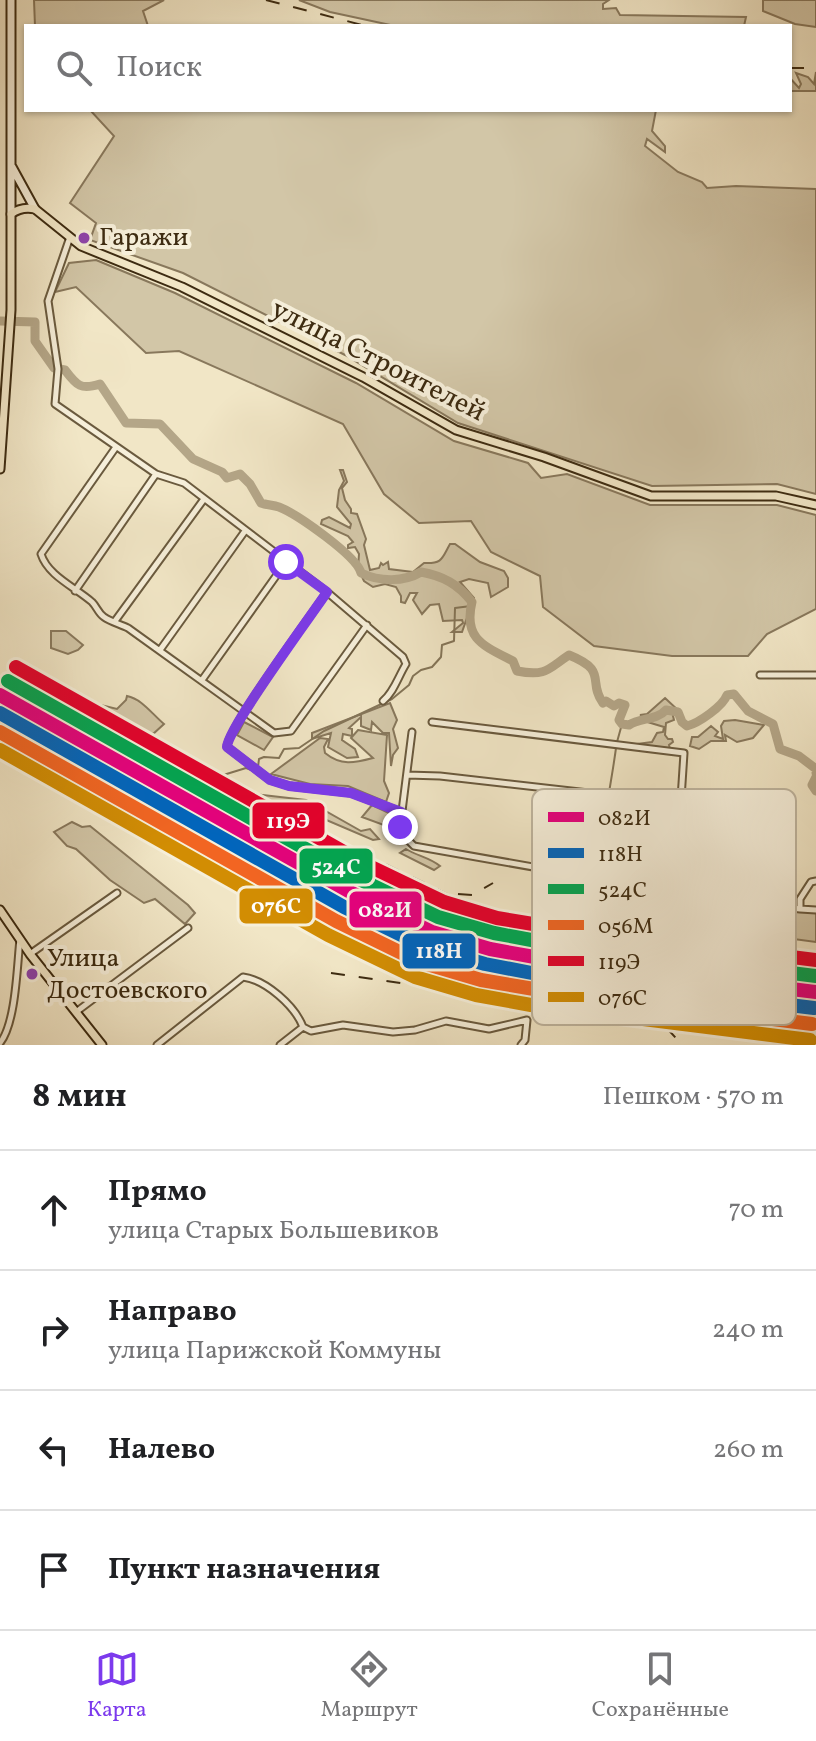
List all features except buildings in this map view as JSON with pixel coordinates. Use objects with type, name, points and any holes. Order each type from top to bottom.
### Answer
[{"type":"main road","points":[[0,469],[11,310],[11,214],[21,208],[35,209]]},
{"type":"main road","name":"улица Строителей","points":[[35,209],[81,246],[182,287],[363,377],[456,430],[544,457],[651,496],[776,496],[816,505]]},
{"type":"main road","points":[[0,910],[30,954],[102,1045]]},
{"type":"street","points":[[11,0],[11,214]]},
{"type":"street","points":[[0,87],[12,88]]},
{"type":"street","name":"улица Строителей","points":[[12,167],[35,209]]},
{"type":"street","points":[[70,237],[48,301],[58,369],[55,404],[156,474],[184,483],[367,625],[406,662],[393,692],[383,701]]},
{"type":"street","points":[[116,447],[41,554],[43,562],[94,604],[99,614],[160,650],[274,733],[291,731],[367,625]]},
{"type":"street","points":[[75,591],[156,474]]},
{"type":"street","points":[[115,621],[204,499]]},
{"type":"street","points":[[160,650],[245,531]]},
{"type":"street","points":[[202,680],[286,562]]},
{"type":"street","points":[[327,592],[245,712],[227,740],[227,747],[267,778],[289,786],[351,793],[401,812]]},
{"type":"street","points":[[760,675],[816,675]]},
{"type":"street","points":[[432,722],[684,753],[682,789]]},
{"type":"street","points":[[412,732],[401,831],[414,846],[532,867]]},
{"type":"street","points":[[407,775],[554,789]]},
{"type":"street","points":[[800,909],[800,899],[811,882],[816,881]]},
{"type":"street","points":[[30,954],[117,893]]},
{"type":"street","points":[[796,909],[816,910]]},
{"type":"street","points":[[76,1013],[188,928]]},
{"type":"street","points":[[3,1041],[10,1017],[20,939]]},
{"type":"street","points":[[157,1045],[243,977],[275,994],[296,1014],[303,1027],[311,1031],[343,1025],[402,1032],[446,1021],[489,1029],[527,1020],[525,1040],[521,1045]]},
{"type":"street","points":[[280,1045],[303,1027]]},
{"type":"shaded area","points":[[34,0],[164,0],[143,11],[147,24],[35,24]]},
{"type":"shaded area","points":[[299,0],[609,0],[603,4],[603,9],[616,8],[620,15],[746,17],[744,24],[386,24],[330,12]]},
{"type":"shaded area","points":[[763,0],[816,0],[816,27],[795,24],[763,11]]},
{"type":"shaded area","points":[[816,72],[816,91],[792,91],[792,80],[799,88],[801,84],[796,73],[808,77],[814,84]]},
{"type":"shaded area","points":[[92,112],[656,112],[652,131],[665,146],[665,152],[647,139],[645,146],[678,172],[702,182],[707,188],[816,189],[816,494],[777,484],[652,486],[458,423],[345,355],[183,273],[90,240],[96,223],[70,203],[114,136]]},
{"type":"shaded area","points":[[96,260],[175,293],[356,383],[454,441],[528,463],[541,478],[567,474],[650,505],[777,505],[816,515],[816,609],[767,634],[748,656],[672,656],[594,646],[543,607],[540,576],[491,552],[471,521],[419,523],[384,494],[343,424],[179,351],[146,353],[76,287],[55,292],[69,263]]},
{"type":"shaded area","points":[[340,470],[343,470],[347,482],[342,488],[345,500],[351,513],[357,514],[366,539],[364,545],[370,570],[388,562],[389,569],[413,572],[424,563],[438,561],[450,544],[455,544],[480,562],[504,571],[508,587],[491,597],[488,583],[469,579],[460,582],[474,598],[462,632],[452,632],[463,623],[462,620],[443,621],[439,604],[430,605],[422,614],[413,600],[417,593],[410,593],[405,603],[401,602],[396,587],[385,584],[373,587],[364,581],[358,568],[359,554],[355,547],[348,548],[353,542],[348,536],[321,524],[329,517],[350,528],[351,524],[337,507],[339,490],[344,481]]},
{"type":"shaded area","points":[[51,631],[66,631],[83,645],[68,654],[51,648]]},
{"type":"shaded area","points":[[127,696],[142,704],[164,724],[153,734],[106,716],[84,701],[117,709]]},
{"type":"shaded area","points":[[665,698],[680,712],[673,716],[674,720],[666,723],[665,735],[673,742],[669,745],[670,749],[637,744],[652,742],[657,733],[663,732],[664,727],[644,721],[644,716],[640,715],[647,714]]},
{"type":"shaded area","points":[[390,703],[397,720],[393,729],[398,748],[391,766],[389,733],[383,733],[372,722],[371,730],[361,726],[361,717],[349,728],[352,729],[352,736],[343,734],[342,740],[355,749],[358,757],[347,758],[328,747],[331,733],[312,739],[312,733]]},
{"type":"shaded area","points":[[8,718],[42,737],[98,792],[98,799],[66,769],[22,736]]},
{"type":"shaded area","points":[[724,721],[764,725],[753,738],[737,742],[725,735],[726,741],[711,741],[699,749],[690,746],[692,737],[698,737],[711,726],[718,732],[715,736],[723,739],[721,726]]},
{"type":"shaded area","points":[[244,722],[273,737],[264,750],[237,735]]},
{"type":"shaded area","points":[[358,730],[387,735],[384,781],[389,793],[386,802],[348,786],[310,784],[271,774],[320,738],[328,739],[325,753],[342,762],[373,758],[351,738]]},
{"type":"shaded area","points":[[248,795],[306,800],[361,831],[370,829],[379,839],[373,840],[296,807]]},
{"type":"shaded area","points":[[372,805],[391,814],[389,827],[362,817]]},
{"type":"shaded area","points":[[72,822],[82,827],[90,826],[195,913],[185,924],[155,899],[144,903],[110,880],[54,832]]},
{"type":"shaded area","points":[[406,849],[440,866],[434,870],[400,853]]},
{"type":"shaded area","points":[[796,911],[816,912],[816,942],[796,939]]},
{"type":"shaded area","points":[[427,957],[510,970],[420,970]]},
{"type":"waterway","points":[[0,321],[35,322],[35,341],[54,368],[65,370],[80,385],[100,384],[126,423],[160,424],[193,459],[222,472],[227,478],[240,474],[261,503],[288,511],[312,526],[349,556],[361,573],[392,580],[421,572],[456,586],[472,602],[471,625],[478,640],[513,661],[517,671],[541,672],[569,655],[593,671],[603,703],[625,705],[619,720],[629,725],[658,716],[666,710],[678,712],[687,726],[710,714],[727,695],[734,694],[748,711],[773,724],[780,749],[799,756],[816,769],[816,773]]},
{"type":"waterway","points":[[258,767],[259,759],[279,758],[284,749],[299,748],[324,731],[392,699],[409,685],[413,676],[432,667],[441,657],[442,645],[454,641],[455,608],[471,606]]},
{"type":"waterway","points":[[617,742],[622,724]]},
{"type":"waterway","points":[[610,789],[616,748]]},
{"type":"waterway","points":[[65,763],[138,828],[147,830]]},
{"type":"waterway","points":[[182,771],[189,765],[210,776],[246,768],[254,771]]},
{"type":"waterway","points":[[816,777],[812,785],[816,791]]},
{"type":"waterway","points":[[154,822],[164,811]]},
{"type":"railway","points":[[266,0],[358,24]]},
{"type":"railway","points":[[792,68],[816,68]]},
{"type":"railway","points":[[0,677],[114,742]]},
{"type":"railway","points":[[106,737],[195,781],[304,825],[462,901]]},
{"type":"railway","points":[[458,894],[472,895],[493,883]]},
{"type":"railway","points":[[331,973],[415,985],[532,973]]},
{"type":"railway","points":[[796,1011],[816,1012]]},
{"type":"railway","points":[[663,1025],[682,1045]]},
{"type":"transit line","name":"119Э","points":[[16,667],[367,865],[444,902],[497,918],[532,924]]},
{"type":"transit line","name":"524С","points":[[8,681],[359,879],[438,917],[532,940]]},
{"type":"transit line","name":"082И","points":[[0,695],[352,893],[432,932],[490,949],[532,957]]},
{"type":"transit line","name":"118Н","points":[[0,713],[344,907],[426,947],[485,964],[532,973]]},
{"type":"transit line","name":"056М","points":[[0,732],[336,921],[420,962],[481,980],[532,989]]},
{"type":"transit line","name":"076С","points":[[0,750],[328,935],[415,977],[476,995],[532,1005]]},
{"type":"transit line","name":"119Э","points":[[796,957],[816,960]]},
{"type":"transit line","name":"524С","points":[[796,974],[816,976]]},
{"type":"transit line","name":"082И","points":[[796,990],[816,992]]},
{"type":"transit line","name":"118Н","points":[[796,1006],[814,1008]]},
{"type":"transit line","name":"056М","points":[[796,1022],[812,1024]]},
{"type":"transit line","name":"076С","points":[[690,1025],[810,1040]]},
{"type":"place","name":"Гаражи","points":[[84,238]]},
{"type":"place","name":"Улица Достоевского","points":[[32,974]]},
{"type":"route","points":[[286,562],[327,592],[245,712],[227,740],[227,747],[270,780],[289,786],[351,793],[401,812],[400,827]]}]
